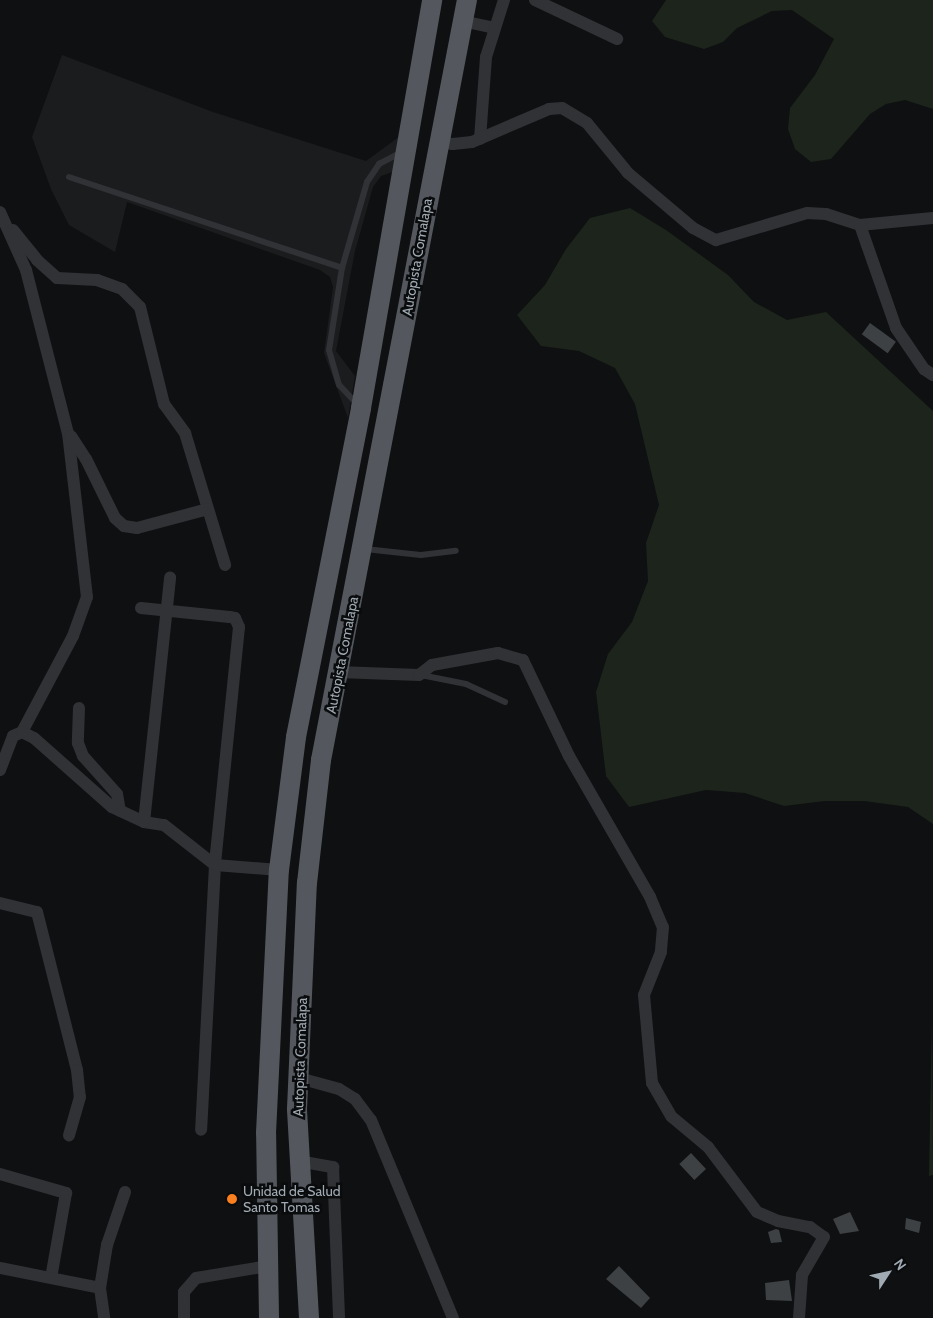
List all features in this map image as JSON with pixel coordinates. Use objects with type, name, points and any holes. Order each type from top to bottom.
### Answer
[{"type":"highway","name":"Autopista Comalapa","points":[[309,1318],[306,1238],[298,1161],[299,1078],[307,883],[321,760],[364,549],[438,141],[467,0]]},
{"type":"highway","name":"Autopista Comalapa","points":[[269,1318],[266,1133],[278,870],[296,736],[408,150],[430,2]]},
{"type":"street","points":[[480,139],[486,58],[504,0]]},
{"type":"street","points":[[535,0],[617,39]]},
{"type":"street","points":[[462,21],[494,28]]},
{"type":"street","points":[[438,141],[453,144],[480,139],[549,109],[562,108],[587,123],[628,173],[686,222],[716,240],[807,213],[826,214],[860,225],[933,218]]},
{"type":"street","points":[[0,770],[13,736],[22,732],[73,636],[87,597],[68,433],[26,270],[1,214]]},
{"type":"street","points":[[1,214],[37,260],[57,278],[97,280],[122,289],[140,308],[164,404],[185,434],[225,565]]},
{"type":"street","points":[[860,225],[896,328],[924,369],[933,375]]},
{"type":"street","points":[[68,433],[86,459],[115,518],[124,526],[138,528],[208,509]]},
{"type":"street","points":[[144,822],[170,577]]},
{"type":"street","points":[[141,608],[230,617],[239,627],[215,865],[201,1130]]},
{"type":"street","points":[[338,672],[420,674],[432,665],[498,653],[523,660],[568,756],[610,833],[650,897],[663,927],[661,952],[644,995],[652,1083],[672,1117],[708,1147],[756,1212],[778,1222],[810,1227],[824,1237],[802,1275],[799,1318]]},
{"type":"street","points":[[79,708],[78,743],[83,756],[117,794],[120,811]]},
{"type":"street","points":[[22,732],[34,738],[88,787],[120,811],[144,822],[164,825],[180,835],[200,856],[215,865],[278,870]]},
{"type":"street","points":[[0,903],[38,912],[77,1070],[80,1098],[69,1135]]},
{"type":"street","points":[[299,1078],[339,1089],[355,1099],[371,1120],[453,1318]]},
{"type":"street","points":[[298,1161],[333,1167],[338,1318]]},
{"type":"street","points":[[0,1174],[66,1193],[51,1278]]},
{"type":"street","points":[[104,1318],[100,1288],[106,1245],[124,1192]]},
{"type":"street","points":[[184,1318],[184,1292],[196,1278],[268,1266]]},
{"type":"street","points":[[0,1268],[100,1288]]},
{"type":"lane","points":[[360,408],[340,384],[329,350],[342,268],[367,182],[379,164],[408,150]]},
{"type":"lane","points":[[69,177],[342,268]]},
{"type":"lane","points":[[364,549],[421,555],[456,551]]},
{"type":"lane","points":[[420,674],[466,684],[505,702]]},
{"type":"shaded area","points":[[666,0],[933,0],[933,109],[905,100],[886,104],[870,114],[831,159],[811,162],[795,149],[788,129],[790,108],[815,75],[834,39],[792,10],[772,11],[737,28],[723,42],[704,49],[665,37],[652,21]]},
{"type":"shaded area","points":[[62,55],[213,112],[366,161],[403,134],[395,171],[381,176],[373,187],[355,251],[336,351],[355,376],[348,418],[324,353],[333,287],[330,277],[320,270],[127,202],[115,252],[69,225],[51,189],[32,137]]},
{"type":"shaded area","points":[[630,208],[666,230],[728,275],[754,302],[787,320],[826,312],[933,411],[933,824],[908,807],[864,801],[825,801],[784,806],[745,793],[706,790],[629,807],[606,776],[596,692],[608,654],[632,622],[648,581],[646,543],[659,505],[635,404],[615,368],[579,351],[541,346],[517,315],[545,285],[566,249],[590,218]]},
{"type":"shaded area","points":[[932,1017],[933,1175],[929,1176]]},
{"type":"building","points":[[870,323],[896,342],[888,353],[862,334]]},
{"type":"building","points":[[691,1153],[706,1169],[694,1180],[679,1164]]},
{"type":"building","points":[[850,1212],[859,1231],[840,1234],[833,1219]]},
{"type":"building","points":[[906,1218],[921,1222],[919,1233],[905,1229]]},
{"type":"building","points":[[776,1229],[779,1230],[782,1242],[771,1243],[768,1232]]},
{"type":"building","points":[[619,1266],[650,1298],[641,1308],[606,1279]]},
{"type":"building","points":[[789,1280],[792,1301],[766,1300],[765,1283]]},
{"type":"place","name":"Unidad de Salud Santo Tomas","points":[[232,1199]]}]
